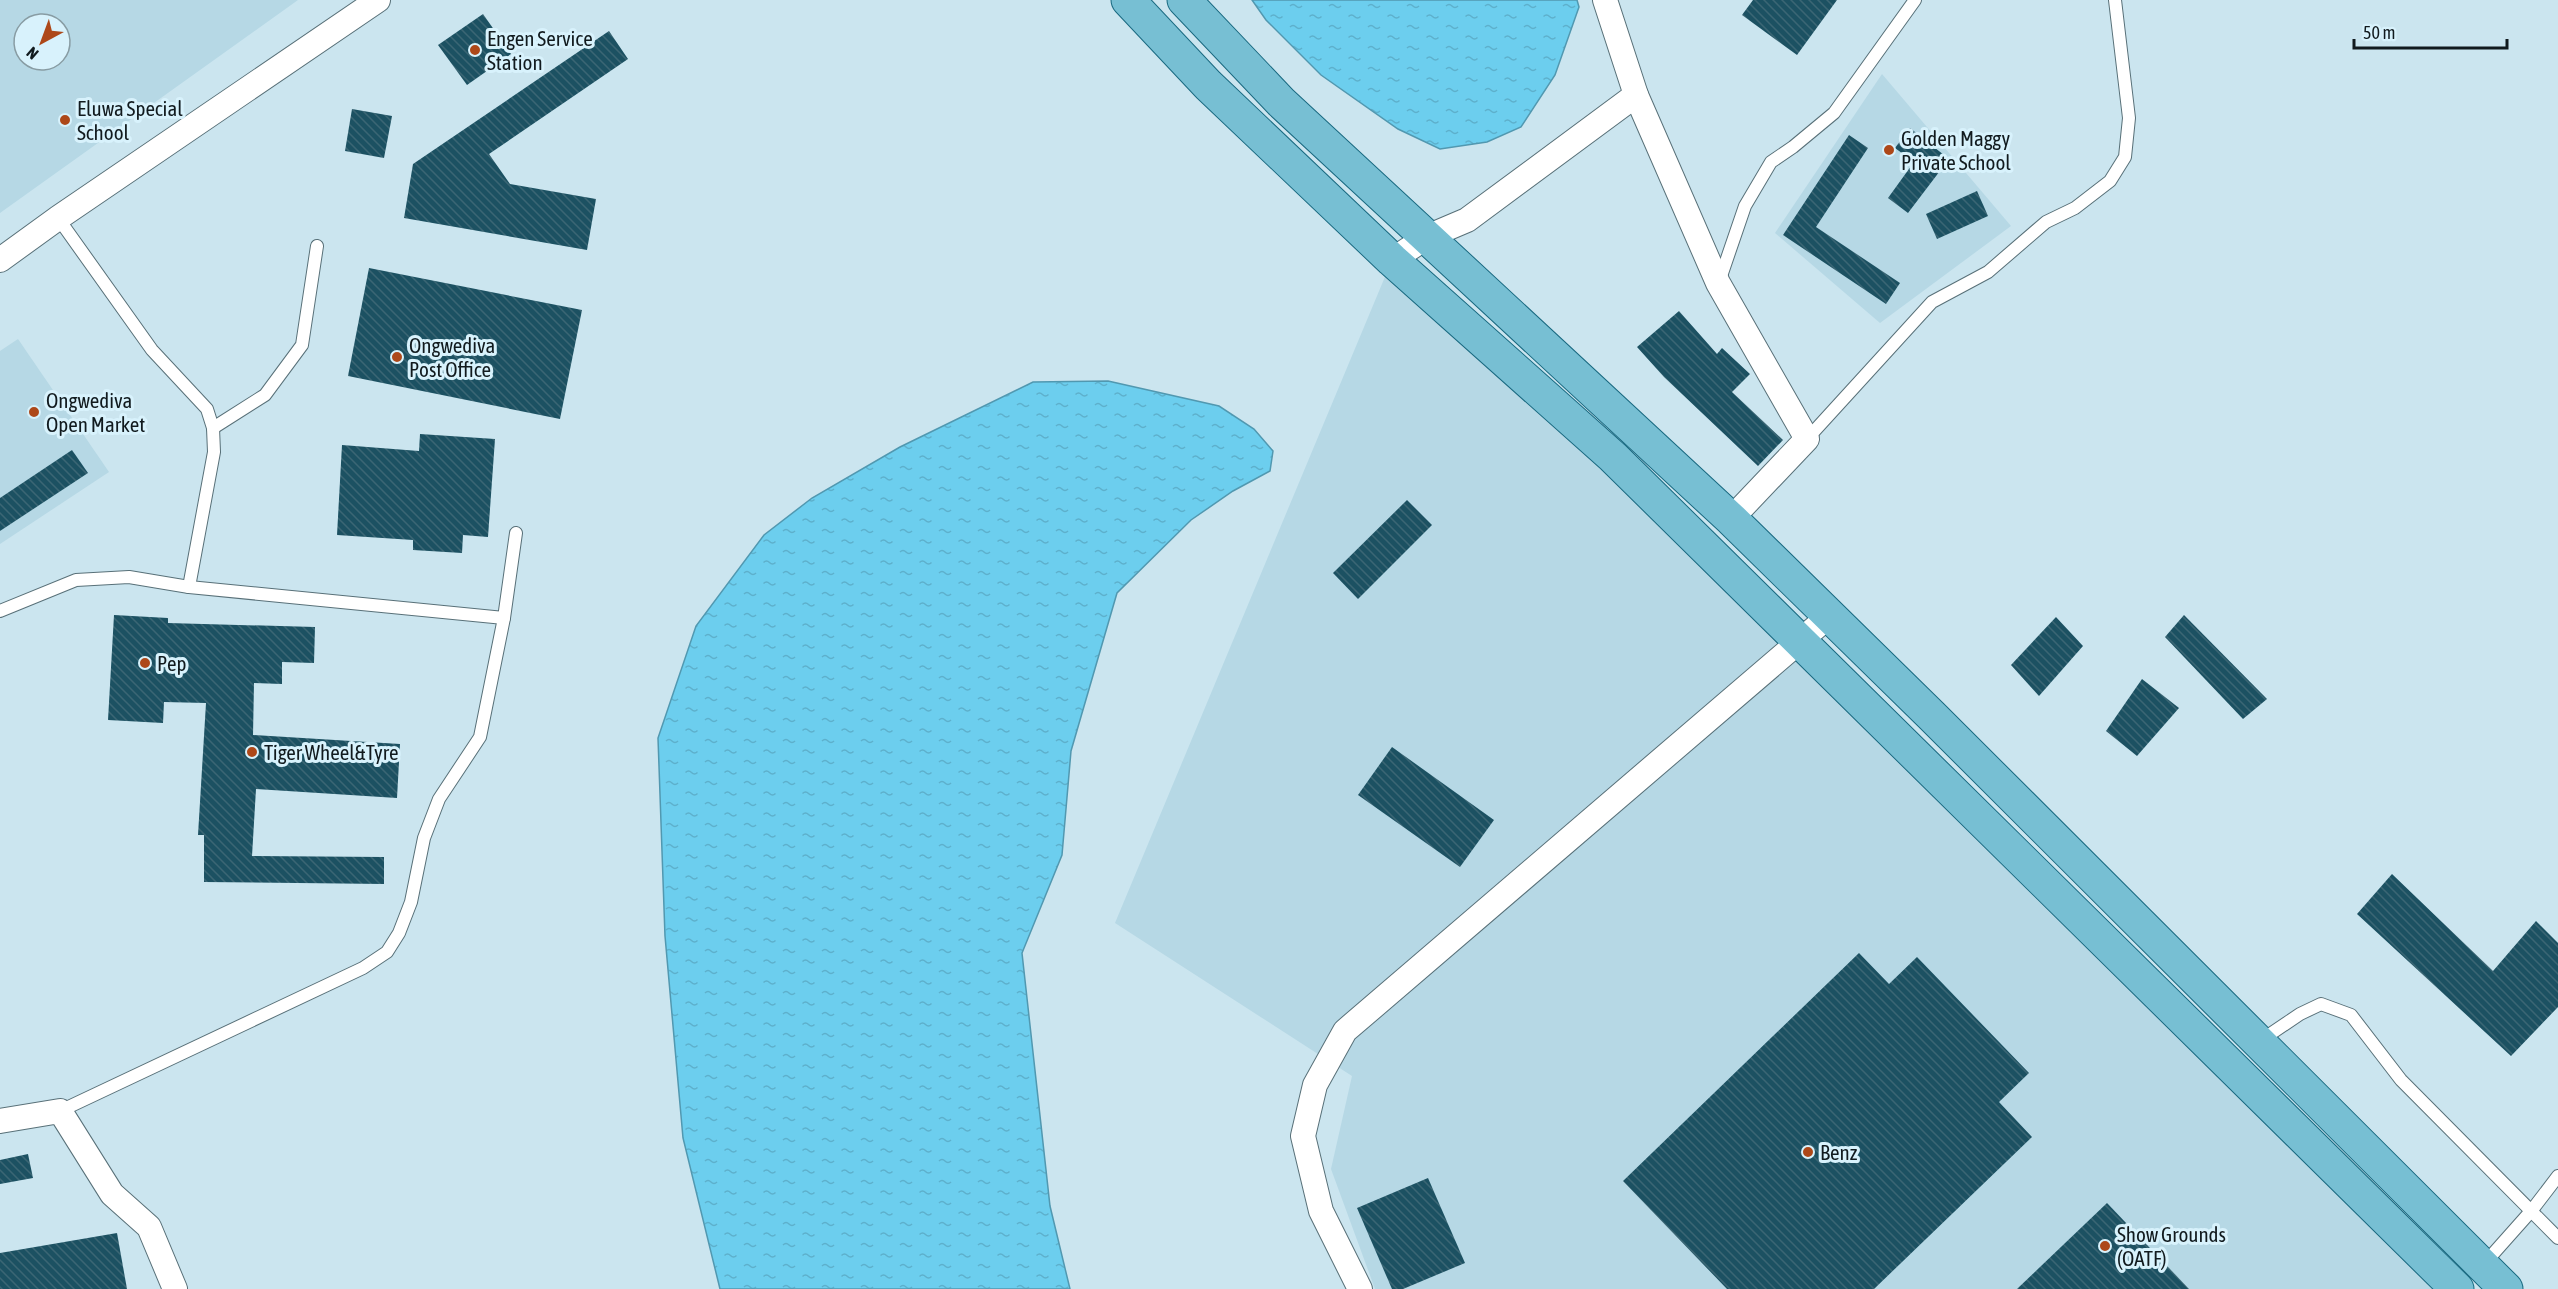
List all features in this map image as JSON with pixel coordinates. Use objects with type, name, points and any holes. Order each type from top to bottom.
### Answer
[{"type":"main road","points":[[1128,0],[1208,85],[1392,260],[1613,457],[2453,1285],[2479,1261]]},
{"type":"main road","points":[[1184,0],[1281,102],[1731,519],[2250,1031],[2506,1289]]},
{"type":"main road","points":[[2212,1046],[2250,1031]]},
{"type":"street","points":[[0,260],[378,0]]},
{"type":"street","points":[[1605,0],[1636,95],[1718,283],[1807,439],[1731,519]]},
{"type":"street","points":[[1392,260],[1427,237],[1467,220],[1636,95]]},
{"type":"street","points":[[1360,1289],[1320,1211],[1303,1136],[1315,1085],[1345,1031],[1829,616]]},
{"type":"street","points":[[0,1121],[60,1111],[112,1194],[148,1227],[175,1289]]},
{"type":"lane","points":[[1718,283],[1745,206],[1771,162],[1834,113],[1915,0]]},
{"type":"lane","points":[[1807,439],[1932,302],[1988,272],[2046,222],[2075,208],[2110,181],[2125,157],[2129,118],[2115,0]]},
{"type":"lane","points":[[58,218],[152,350],[207,409],[213,428],[214,452],[189,587]]},
{"type":"lane","points":[[213,428],[265,395],[302,345],[317,246]]},
{"type":"lane","points":[[60,1111],[353,973],[387,952],[399,933],[411,902],[423,838],[439,799],[480,737],[504,618],[516,533]]},
{"type":"lane","points":[[0,611],[76,580],[129,577],[189,587],[504,618]]},
{"type":"lane","points":[[2250,1031],[2300,1014],[2321,1004],[2351,1015],[2401,1080],[2558,1238]]},
{"type":"lane","points":[[2479,1261],[2532,1210],[2558,1176]]},
{"type":"shaded area","name":"Eluwa Special School","points":[[0,0],[298,0],[0,213]]},
{"type":"shaded area","name":"Golden Maggy Private School","points":[[1882,74],[2011,226],[1880,323],[1775,233]]},
{"type":"shaded area","points":[[1392,260],[2460,1289],[1375,1289],[1331,1169],[1352,1076],[1115,923]]},
{"type":"shaded area","name":"Ongwediva Open Market","points":[[18,339],[109,472],[0,544],[0,351]]},
{"type":"water","points":[[1252,0],[1577,0],[1579,7],[1555,75],[1521,127],[1487,142],[1440,149],[1398,129],[1321,75],[1266,20]]},
{"type":"water","points":[[1108,381],[1219,406],[1254,429],[1273,451],[1270,471],[1233,491],[1191,520],[1117,593],[1071,751],[1062,855],[1022,953],[1050,1206],[1070,1289],[720,1289],[683,1138],[665,936],[658,738],[696,626],[764,535],[812,498],[900,447],[1033,382]]},
{"type":"building","points":[[1753,0],[1837,0],[1797,55],[1742,15]]},
{"type":"building","name":"Engen Service Station","points":[[483,14],[511,54],[467,85],[438,45]]},
{"type":"building","points":[[609,31],[628,59],[489,154],[510,184],[596,199],[587,250],[404,218],[413,164]]},
{"type":"building","points":[[352,109],[392,116],[384,158],[345,151]]},
{"type":"building","points":[[1910,128],[1949,159],[1908,213],[1888,198],[1914,162],[1895,148]]},
{"type":"building","points":[[1849,135],[1868,148],[1816,227],[1900,283],[1886,304],[1783,235]]},
{"type":"building","points":[[1977,191],[1988,216],[1937,239],[1926,214]]},
{"type":"building","points":[[369,268],[582,310],[560,419],[348,376]]},
{"type":"building","points":[[1679,311],[1717,354],[1722,348],[1750,374],[1732,392],[1783,440],[1758,466],[1664,377],[1637,347]]},
{"type":"building","points":[[420,434],[495,439],[488,537],[463,535],[462,553],[413,550],[413,540],[337,535],[342,445],[419,451]]},
{"type":"building","points":[[72,450],[88,473],[0,531],[0,498]]},
{"type":"building","points":[[1407,500],[1432,525],[1358,599],[1333,573]]},
{"type":"building","points":[[114,615],[168,618],[168,623],[315,627],[314,663],[282,662],[282,684],[254,683],[253,735],[400,744],[397,798],[256,789],[252,856],[384,857],[384,884],[204,882],[204,835],[198,835],[206,703],[164,702],[163,723],[108,720]]},
{"type":"building","points":[[2184,615],[2267,699],[2243,719],[2165,637]]},
{"type":"building","points":[[2056,617],[2083,646],[2039,696],[2011,665]]},
{"type":"building","points":[[2142,679],[2179,708],[2137,756],[2106,731]]},
{"type":"building","points":[[1392,747],[1494,820],[1460,867],[1358,795]]},
{"type":"building","points":[[2392,874],[2493,971],[2536,921],[2558,943],[2558,1007],[2511,1056],[2357,914]]},
{"type":"building","points":[[1859,953],[1889,984],[1917,957],[2029,1073],[1999,1102],[2032,1137],[1874,1289],[1727,1289],[1623,1181]]},
{"type":"building","points":[[28,1154],[33,1178],[0,1184],[0,1160]]},
{"type":"building","points":[[1428,1178],[1465,1263],[1403,1289],[1392,1289],[1357,1208]]},
{"type":"building","name":"Show Grounds (OATF)","points":[[2107,1203],[2189,1289],[2017,1289]]},
{"type":"building","points":[[117,1233],[127,1289],[0,1289],[0,1253]]},
{"type":"place","name":"Engen Service Station","points":[[475,50]]},
{"type":"place","name":"Eluwa Special School","points":[[65,120]]},
{"type":"place","name":"Golden Maggy Private School","points":[[1889,150]]},
{"type":"place","name":"Ongwediva Post Office","points":[[397,357]]},
{"type":"place","name":"Ongwediva Open Market","points":[[34,412]]},
{"type":"place","name":"Pep","points":[[145,663]]},
{"type":"place","name":"Tiger Wheel&Tyre","points":[[252,752]]},
{"type":"place","name":"Benz","points":[[1808,1152]]},
{"type":"place","name":"Show Grounds (OATF)","points":[[2105,1246]]}]
